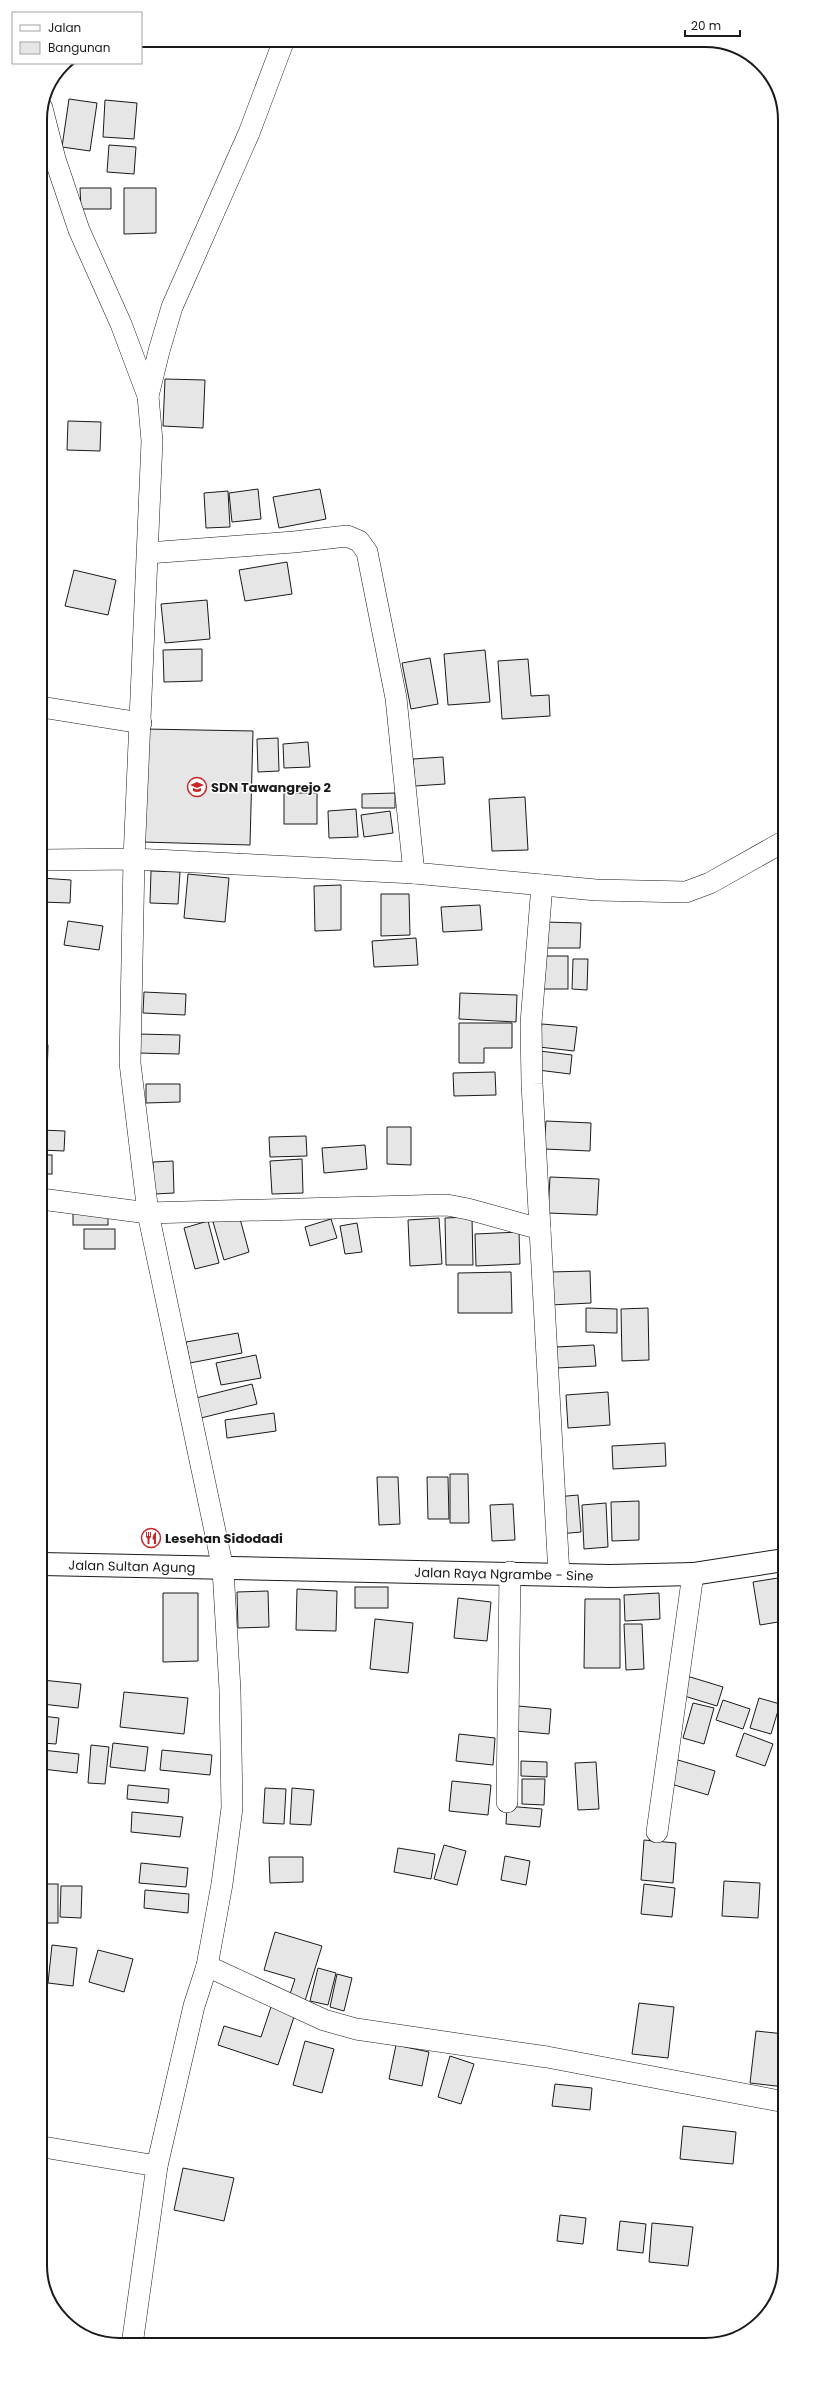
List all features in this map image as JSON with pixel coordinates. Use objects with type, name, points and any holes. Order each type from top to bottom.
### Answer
[{"type":"main road","name":"Jalan Raya Ngrambe - Sine","points":[[223,1569],[510,1572],[559,1575],[693,1574],[778,1561]]},
{"type":"main road","name":"Jalan Sultan Agung","points":[[47,1564],[223,1569]]},
{"type":"street","points":[[148,396],[158,351],[172,307],[250,133],[281,47]]},
{"type":"street","points":[[47,128],[55,159],[79,230],[121,324],[148,396],[152,441],[134,859],[130,1063],[148,1213],[223,1569],[230,1690],[232,1808],[222,1884],[207,1966],[194,2006],[157,2166],[133,2338]]},
{"type":"street","points":[[148,553],[294,542],[347,536],[359,541],[366,552],[396,698],[414,873]]},
{"type":"street","points":[[47,708],[141,723]]},
{"type":"street","points":[[47,860],[134,859],[414,873],[596,890],[686,892],[710,883],[778,845]]},
{"type":"street","points":[[542,885],[531,1023],[532,1084],[559,1575]]},
{"type":"street","points":[[47,1201],[148,1213],[447,1205],[468,1209],[540,1229]]},
{"type":"street","points":[[507,1802],[510,1572]]},
{"type":"street","points":[[657,1832],[693,1574]]},
{"type":"street","points":[[207,1966],[324,2020],[356,2029],[548,2057],[778,2101]]},
{"type":"street","points":[[47,2148],[157,2166]]},
{"type":"building","points":[[69,99],[97,103],[90,151],[62,147]]},
{"type":"building","points":[[105,100],[137,103],[134,139],[103,137]]},
{"type":"building","points":[[109,145],[136,147],[134,174],[107,172]]},
{"type":"building","points":[[80,188],[111,188],[111,209],[81,209]]},
{"type":"building","points":[[124,188],[156,188],[156,233],[124,234]]},
{"type":"building","points":[[165,379],[205,380],[203,428],[163,426]]},
{"type":"building","points":[[68,421],[101,422],[100,451],[67,450]]},
{"type":"building","points":[[258,489],[261,519],[232,522],[229,493]]},
{"type":"building","points":[[320,489],[326,519],[279,528],[273,497]]},
{"type":"building","points":[[228,491],[230,527],[206,528],[204,493]]},
{"type":"building","points":[[287,562],[292,594],[245,601],[239,570]]},
{"type":"building","points":[[74,570],[116,580],[108,615],[65,606]]},
{"type":"building","points":[[207,600],[210,639],[165,643],[161,604]]},
{"type":"building","points":[[202,649],[202,681],[164,682],[163,650]]},
{"type":"building","points":[[485,650],[490,702],[448,705],[444,654]]},
{"type":"building","points":[[430,658],[438,704],[411,709],[402,663]]},
{"type":"building","points":[[528,659],[531,696],[549,695],[550,716],[502,719],[498,661]]},
{"type":"building","name":"SDN Tawangrejo 2","points":[[145,729],[253,731],[250,845],[141,842]]},
{"type":"building","points":[[278,738],[279,771],[258,772],[257,739]]},
{"type":"building","points":[[308,742],[310,767],[284,768],[283,744]]},
{"type":"building","points":[[443,757],[445,784],[415,786],[413,759]]},
{"type":"building","points":[[284,793],[317,793],[317,824],[284,824]]},
{"type":"building","points":[[395,793],[395,808],[362,808],[362,794]]},
{"type":"building","points":[[525,797],[528,850],[492,851],[489,799]]},
{"type":"building","points":[[356,809],[358,837],[329,838],[328,811]]},
{"type":"building","points":[[390,811],[393,833],[364,837],[361,815]]},
{"type":"building","points":[[151,871],[180,872],[178,904],[150,903]]},
{"type":"building","points":[[188,874],[229,878],[225,922],[184,918]]},
{"type":"building","points":[[47,878],[71,880],[70,903],[47,902]]},
{"type":"building","points":[[341,885],[341,930],[315,931],[314,886]]},
{"type":"building","points":[[381,894],[409,894],[410,935],[381,936]]},
{"type":"building","points":[[480,905],[482,930],[443,932],[441,907]]},
{"type":"building","points":[[68,921],[103,926],[99,950],[64,945]]},
{"type":"building","points":[[544,922],[581,923],[580,948],[543,948]]},
{"type":"building","points":[[416,938],[418,965],[374,967],[372,941]]},
{"type":"building","points":[[540,956],[568,956],[568,989],[540,989]]},
{"type":"building","points":[[573,959],[588,959],[587,990],[572,989]]},
{"type":"building","points":[[144,992],[186,994],[185,1015],[143,1013]]},
{"type":"building","points":[[460,993],[517,995],[516,1022],[459,1019]]},
{"type":"building","points":[[459,1023],[512,1023],[512,1048],[484,1048],[484,1063],[459,1063]]},
{"type":"building","points":[[542,1024],[577,1027],[574,1051],[539,1047]]},
{"type":"building","points":[[139,1034],[180,1035],[179,1054],[138,1053]]},
{"type":"building","points":[[47,1045],[48,1045],[47,1077]]},
{"type":"building","points":[[540,1051],[572,1055],[570,1074],[538,1070]]},
{"type":"building","points":[[495,1072],[496,1095],[454,1096],[453,1073]]},
{"type":"building","points":[[146,1084],[180,1084],[180,1102],[146,1103]]},
{"type":"building","points":[[546,1121],[591,1123],[590,1151],[544,1149]]},
{"type":"building","points":[[387,1127],[411,1127],[411,1165],[387,1164]]},
{"type":"building","points":[[47,1130],[65,1131],[64,1151],[47,1150]]},
{"type":"building","points":[[306,1136],[307,1156],[270,1157],[269,1137]]},
{"type":"building","points":[[365,1145],[367,1169],[324,1173],[322,1148]]},
{"type":"building","points":[[47,1155],[52,1155],[52,1174],[47,1174]]},
{"type":"building","points":[[302,1159],[303,1193],[272,1194],[270,1161]]},
{"type":"building","points":[[173,1161],[174,1193],[154,1194],[153,1162]]},
{"type":"building","points":[[550,1177],[599,1179],[597,1215],[548,1213]]},
{"type":"building","points":[[73,1210],[108,1210],[108,1225],[73,1225]]},
{"type":"building","points":[[239,1215],[249,1252],[224,1260],[213,1222]]},
{"type":"building","points":[[472,1217],[473,1265],[446,1265],[445,1218]]},
{"type":"building","points":[[439,1218],[442,1264],[410,1266],[408,1220]]},
{"type":"building","points":[[331,1219],[337,1238],[310,1246],[305,1227]]},
{"type":"building","points":[[208,1221],[219,1263],[195,1269],[184,1228]]},
{"type":"building","points":[[357,1223],[362,1252],[345,1254],[340,1226]]},
{"type":"building","points":[[84,1229],[115,1229],[115,1249],[84,1249]]},
{"type":"building","points":[[519,1232],[520,1264],[476,1266],[475,1234]]},
{"type":"building","points":[[590,1271],[591,1303],[550,1305],[549,1272]]},
{"type":"building","points":[[511,1272],[512,1313],[458,1313],[458,1273]]},
{"type":"building","points":[[586,1308],[617,1309],[617,1333],[586,1332]]},
{"type":"building","points":[[648,1308],[649,1360],[622,1361],[621,1309]]},
{"type":"building","points":[[238,1333],[242,1353],[190,1363],[186,1342]]},
{"type":"building","points":[[594,1345],[596,1366],[557,1368],[556,1347]]},
{"type":"building","points":[[256,1355],[261,1378],[221,1385],[216,1363]]},
{"type":"building","points":[[252,1384],[257,1404],[201,1418],[196,1398]]},
{"type":"building","points":[[608,1392],[610,1425],[568,1428],[566,1395]]},
{"type":"building","points":[[274,1413],[276,1431],[227,1438],[225,1420]]},
{"type":"building","points":[[665,1443],[666,1466],[613,1469],[612,1446]]},
{"type":"building","points":[[450,1474],[468,1474],[469,1523],[450,1523]]},
{"type":"building","points":[[377,1477],[398,1477],[400,1524],[379,1525]]},
{"type":"building","points":[[427,1477],[448,1477],[449,1519],[428,1519]]},
{"type":"building","points":[[578,1495],[581,1532],[559,1534],[556,1497]]},
{"type":"building","points":[[639,1501],[639,1540],[612,1541],[611,1502]]},
{"type":"building","points":[[606,1503],[608,1547],[584,1549],[582,1505]]},
{"type":"building","points":[[513,1504],[515,1540],[492,1541],[490,1505]]},
{"type":"building","points":[[778,1578],[778,1622],[760,1625],[753,1582]]},
{"type":"building","points":[[355,1587],[388,1587],[388,1608],[355,1608]]},
{"type":"building","points":[[297,1589],[337,1591],[336,1631],[296,1630]]},
{"type":"building","points":[[268,1591],[269,1627],[238,1628],[237,1592]]},
{"type":"building","points":[[163,1593],[198,1593],[198,1661],[163,1662]]},
{"type":"building","points":[[659,1593],[660,1619],[625,1621],[624,1595]]},
{"type":"building","points":[[458,1598],[491,1602],[487,1641],[454,1638]]},
{"type":"building","points":[[585,1599],[620,1599],[620,1668],[584,1668]]},
{"type":"building","points":[[375,1619],[413,1623],[408,1673],[370,1669]]},
{"type":"building","points":[[624,1624],[642,1624],[644,1669],[626,1670]]},
{"type":"building","points":[[687,1676],[723,1687],[717,1706],[681,1695]]},
{"type":"building","points":[[47,1681],[81,1684],[78,1708],[47,1705]]},
{"type":"building","points":[[124,1692],[188,1698],[184,1734],[120,1727]]},
{"type":"building","points":[[759,1698],[778,1703],[778,1711],[771,1734],[750,1728]]},
{"type":"building","points":[[723,1700],[750,1709],[743,1729],[716,1720]]},
{"type":"building","points":[[693,1703],[714,1708],[704,1744],[683,1738]]},
{"type":"building","points":[[518,1706],[551,1709],[549,1734],[516,1731]]},
{"type":"building","points":[[47,1717],[59,1718],[56,1744],[47,1743]]},
{"type":"building","points":[[744,1733],[773,1744],[765,1766],[736,1756]]},
{"type":"building","points":[[459,1734],[495,1738],[493,1765],[456,1761]]},
{"type":"building","points":[[113,1743],[148,1747],[145,1771],[110,1767]]},
{"type":"building","points":[[91,1745],[109,1747],[105,1784],[88,1783]]},
{"type":"building","points":[[162,1750],[212,1755],[210,1775],[160,1770]]},
{"type":"building","points":[[47,1751],[79,1754],[77,1773],[47,1770]]},
{"type":"building","points":[[678,1760],[715,1771],[708,1795],[671,1784]]},
{"type":"building","points":[[521,1761],[547,1762],[547,1777],[521,1776]]},
{"type":"building","points":[[596,1762],[599,1809],[578,1810],[575,1763]]},
{"type":"building","points":[[522,1779],[545,1779],[544,1805],[522,1804]]},
{"type":"building","points":[[452,1781],[491,1785],[488,1815],[449,1811]]},
{"type":"building","points":[[128,1785],[169,1789],[168,1803],[127,1799]]},
{"type":"building","points":[[265,1788],[286,1789],[284,1824],[263,1823]]},
{"type":"building","points":[[292,1788],[314,1790],[311,1825],[290,1824]]},
{"type":"building","points":[[507,1806],[542,1809],[540,1827],[506,1824]]},
{"type":"building","points":[[132,1812],[183,1817],[180,1837],[131,1832]]},
{"type":"building","points":[[644,1840],[676,1843],[673,1883],[641,1880]]},
{"type":"building","points":[[444,1845],[466,1851],[457,1885],[434,1879]]},
{"type":"building","points":[[398,1848],[435,1854],[431,1879],[394,1872]]},
{"type":"building","points":[[505,1856],[530,1861],[526,1885],[501,1880]]},
{"type":"building","points":[[269,1857],[303,1857],[303,1882],[270,1883]]},
{"type":"building","points":[[141,1863],[188,1868],[186,1887],[139,1883]]},
{"type":"building","points":[[724,1881],[760,1883],[758,1918],[722,1916]]},
{"type":"building","points":[[47,1884],[58,1884],[58,1923],[47,1923]]},
{"type":"building","points":[[644,1884],[675,1888],[672,1917],[641,1914]]},
{"type":"building","points":[[61,1886],[82,1886],[81,1918],[60,1917]]},
{"type":"building","points":[[145,1890],[189,1894],[188,1913],[144,1908]]},
{"type":"building","points":[[275,1932],[322,1946],[304,2004],[288,2000],[295,1979],[264,1970]]},
{"type":"building","points":[[52,1945],[77,1948],[73,1986],[48,1983]]},
{"type":"building","points":[[98,1950],[133,1959],[124,1992],[89,1982]]},
{"type":"building","points":[[318,1968],[336,1973],[328,2005],[310,2001]]},
{"type":"building","points":[[337,1974],[352,1978],[344,2011],[330,2007]]},
{"type":"building","points":[[639,2003],[674,2007],[668,2058],[632,2054]]},
{"type":"building","points":[[271,2007],[295,2014],[278,2065],[218,2045],[224,2026],[261,2037]]},
{"type":"building","points":[[756,2031],[778,2033],[778,2086],[750,2083]]},
{"type":"building","points":[[305,2041],[334,2049],[322,2093],[293,2085]]},
{"type":"building","points":[[396,2045],[429,2052],[422,2086],[389,2079]]},
{"type":"building","points":[[450,2056],[474,2064],[461,2104],[438,2097]]},
{"type":"building","points":[[555,2084],[592,2088],[590,2110],[552,2106]]},
{"type":"building","points":[[683,2126],[736,2132],[733,2164],[680,2159]]},
{"type":"building","points":[[183,2168],[234,2178],[224,2221],[174,2210]]},
{"type":"building","points":[[560,2215],[586,2218],[583,2244],[557,2241]]},
{"type":"building","points":[[620,2221],[646,2224],[643,2253],[617,2250]]},
{"type":"building","points":[[652,2223],[693,2227],[688,2266],[649,2262]]},
{"type":"place","name":"SDN Tawangrejo 2","points":[[197,787]]},
{"type":"place","name":"Lesehan Sidodadi","points":[[151,1538]]}]
